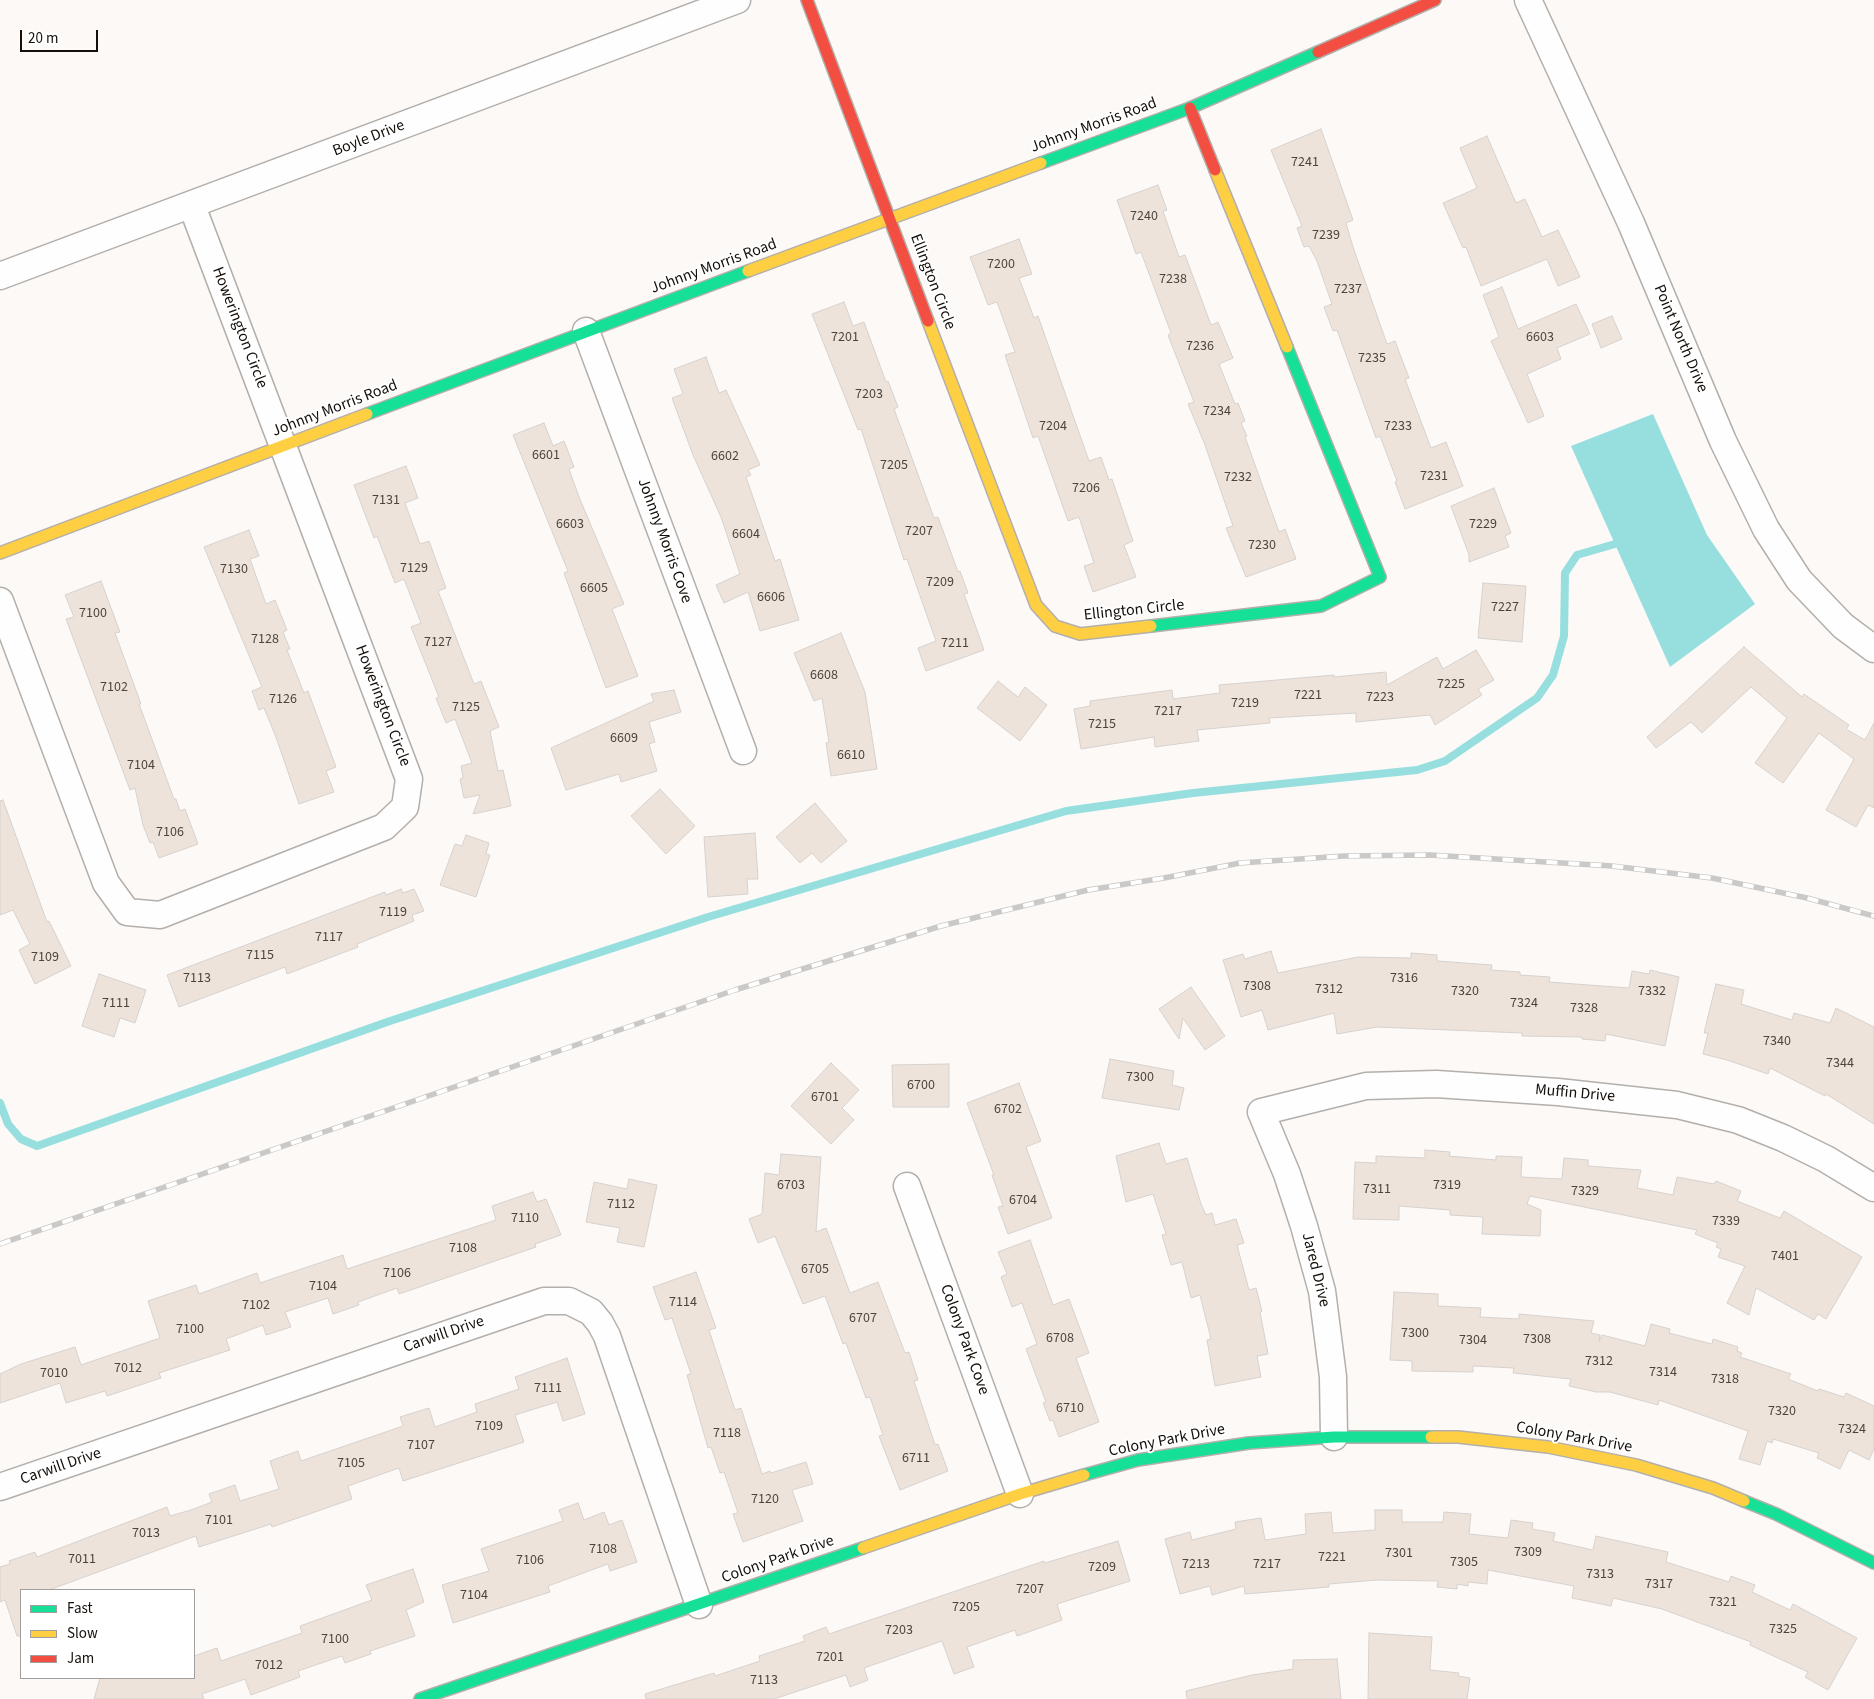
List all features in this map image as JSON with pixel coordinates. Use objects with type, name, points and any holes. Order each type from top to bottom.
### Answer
[{"type":"street","name":"Boyle Drive","points":[[0,276],[192,206],[737,0]]},
{"type":"street","name":"Ellington Circle","points":[[807,0],[1036,605],[1055,626],[1080,634],[1321,606],[1380,577],[1190,108]]},
{"type":"street","name":"Johnny Morris Road","points":[[0,553],[586,331],[1190,108],[1435,0]]},
{"type":"street","name":"Point North Drive","points":[[1528,0],[1631,223],[1723,441],[1766,529],[1799,580],[1843,626],[1874,649]]},
{"type":"street","name":"Howerington Circle","points":[[0,601],[106,883],[126,912],[160,915],[384,827],[405,807],[409,779],[192,206]]},
{"type":"street","name":"Johnny Morris Cove","points":[[586,331],[743,751]]},
{"type":"street","name":"Muffin Drive","points":[[1261,1112],[1366,1086],[1436,1084],[1558,1092],[1677,1105],[1738,1120],[1783,1138],[1826,1159],[1874,1188]]},
{"type":"street","name":"Jared Drive","points":[[1261,1112],[1287,1174],[1322,1291],[1333,1377],[1334,1437]]},
{"type":"street","name":"Colony Park Cove","points":[[908,1186],[1020,1494]]},
{"type":"street","name":"Carwill Drive","points":[[0,1487],[544,1301],[569,1301],[590,1312],[600,1323],[607,1336],[700,1605]]},
{"type":"street","name":"Colony Park Drive","points":[[420,1699],[700,1605],[1020,1494],[1138,1460],[1249,1443],[1334,1437],[1458,1437],[1548,1447],[1636,1465],[1713,1488],[1776,1514],[1874,1564]]},
{"type":"water","points":[[1653,414],[1707,535],[1755,604],[1670,667],[1571,446]]},
{"type":"building","points":[[1321,129],[1353,220],[1346,223],[1353,247],[1387,344],[1395,341],[1409,378],[1405,379],[1431,448],[1446,442],[1463,486],[1405,509],[1395,482],[1397,481],[1380,436],[1376,438],[1337,330],[1333,331],[1324,307],[1332,304],[1317,261],[1309,246],[1304,247],[1297,228],[1302,226],[1271,150]]},
{"type":"building","points":[[1487,136],[1516,203],[1525,199],[1542,237],[1558,230],[1580,277],[1558,286],[1547,259],[1481,286],[1466,247],[1463,248],[1443,203],[1477,188],[1460,148]]},
{"type":"building","points":[[1158,185],[1167,210],[1163,211],[1179,257],[1185,255],[1211,325],[1218,322],[1233,358],[1219,364],[1235,404],[1238,403],[1245,421],[1241,423],[1247,436],[1245,437],[1279,532],[1285,529],[1296,559],[1246,577],[1226,528],[1233,526],[1205,445],[1188,404],[1194,402],[1168,335],[1171,333],[1141,252],[1136,254],[1117,200]]},
{"type":"building","points":[[1019,239],[1032,274],[1019,278],[1034,318],[1038,316],[1089,461],[1101,457],[1109,480],[1112,479],[1133,541],[1124,545],[1136,577],[1093,592],[1084,566],[1094,563],[1079,517],[1068,521],[1038,436],[1033,438],[1005,355],[1015,352],[997,302],[988,305],[970,257]]},
{"type":"building","points":[[1502,287],[1518,329],[1576,304],[1590,334],[1557,348],[1561,359],[1527,374],[1544,416],[1528,423],[1491,341],[1499,337],[1483,295]]},
{"type":"building","points":[[844,302],[853,326],[864,322],[886,382],[888,381],[898,407],[894,409],[934,518],[938,517],[958,572],[960,571],[968,593],[964,594],[984,650],[926,671],[918,648],[936,641],[907,559],[904,560],[861,429],[858,430],[812,314]]},
{"type":"building","points":[[1612,316],[1622,339],[1601,348],[1592,324]]},
{"type":"building","points":[[706,357],[719,393],[726,390],[760,465],[748,470],[751,475],[746,477],[775,561],[780,559],[799,620],[760,631],[748,592],[724,603],[716,585],[740,574],[721,517],[693,455],[672,398],[683,394],[674,369]]},
{"type":"building","points":[[544,423],[553,446],[564,441],[574,467],[569,469],[579,497],[624,604],[612,609],[638,676],[606,688],[564,573],[568,571],[513,435]]},
{"type":"building","points":[[406,466],[418,498],[405,503],[420,544],[429,541],[446,588],[438,591],[474,684],[481,681],[499,727],[490,731],[498,771],[503,770],[511,806],[473,814],[480,795],[464,798],[460,779],[463,778],[461,766],[472,763],[455,719],[446,723],[436,698],[439,697],[411,627],[421,623],[404,579],[395,583],[377,536],[374,538],[354,485]]},
{"type":"building","points":[[1494,488],[1511,533],[1505,536],[1509,547],[1469,562],[1469,555],[1451,506]]},
{"type":"building","points":[[249,530],[259,556],[250,559],[266,604],[275,600],[287,630],[283,632],[290,649],[287,650],[304,693],[308,691],[336,767],[326,771],[334,792],[299,804],[264,708],[259,710],[252,691],[262,687],[204,547]]},
{"type":"building","points":[[101,581],[120,632],[115,633],[174,799],[176,799],[180,811],[185,809],[198,844],[159,858],[153,842],[150,843],[143,825],[135,788],[130,790],[66,619],[74,617],[65,595]]},
{"type":"building","points":[[1483,583],[1526,586],[1522,642],[1478,638]]},
{"type":"building","points":[[841,633],[865,692],[877,769],[831,776],[826,743],[829,742],[822,698],[814,701],[794,653]]},
{"type":"building","points":[[1744,647],[1802,697],[1804,694],[1849,725],[1846,729],[1865,740],[1874,723],[1874,808],[1868,805],[1856,827],[1826,810],[1854,759],[1819,733],[1783,783],[1755,763],[1787,718],[1751,687],[1702,733],[1691,722],[1656,748],[1647,737]]},
{"type":"building","points":[[1476,650],[1494,680],[1478,689],[1482,695],[1435,725],[1430,715],[1356,722],[1356,713],[1269,718],[1270,723],[1197,730],[1199,741],[1155,747],[1154,737],[1081,749],[1074,709],[1090,706],[1090,701],[1172,690],[1173,699],[1220,693],[1219,685],[1386,672],[1387,685],[1437,657],[1443,669]]},
{"type":"building","points":[[998,681],[1018,697],[1025,687],[1047,705],[1020,741],[977,708]]},
{"type":"building","points":[[674,690],[681,712],[649,722],[655,742],[649,744],[657,771],[621,782],[619,774],[566,790],[551,748],[654,701],[651,694]]},
{"type":"building","points":[[660,789],[695,826],[666,854],[631,816]]},
{"type":"building","points":[[3,800],[47,922],[49,921],[71,966],[35,984],[19,950],[30,944],[13,910],[0,915],[0,801]]},
{"type":"building","points":[[815,803],[847,841],[821,863],[812,853],[800,863],[776,837]]},
{"type":"building","points":[[755,833],[758,879],[747,879],[748,894],[708,897],[704,837]]},
{"type":"building","points":[[466,835],[489,843],[486,854],[490,855],[476,897],[440,885],[455,844],[462,846]]},
{"type":"building","points":[[401,889],[403,893],[414,889],[424,911],[412,915],[414,921],[357,944],[358,947],[287,974],[285,967],[179,1007],[167,975],[385,892],[386,895]]},
{"type":"building","points":[[1271,951],[1278,973],[1358,957],[1411,958],[1411,953],[1437,955],[1437,961],[1492,965],[1491,970],[1520,972],[1520,975],[1550,977],[1549,982],[1629,988],[1632,971],[1649,974],[1650,970],[1679,977],[1665,1046],[1606,1034],[1605,1041],[1582,1039],[1582,1037],[1522,1036],[1522,1033],[1377,1027],[1337,1034],[1334,1013],[1268,1030],[1262,1010],[1241,1017],[1223,960],[1243,954],[1245,959]]},
{"type":"building","points":[[99,974],[146,990],[135,1023],[120,1018],[114,1037],[82,1026]]},
{"type":"building","points":[[1716,984],[1744,990],[1741,1004],[1792,1020],[1794,1013],[1830,1023],[1836,1008],[1874,1027],[1874,1124],[1826,1094],[1825,1096],[1770,1068],[1768,1074],[1703,1054],[1708,1033],[1704,1033]]},
{"type":"building","points":[[1191,987],[1225,1036],[1205,1050],[1183,1018],[1179,1039],[1159,1009]]},
{"type":"building","points":[[1110,1059],[1174,1071],[1172,1085],[1184,1088],[1179,1110],[1102,1098]]},
{"type":"building","points":[[831,1063],[859,1090],[842,1108],[854,1120],[831,1144],[791,1106]]},
{"type":"building","points":[[949,1064],[949,1107],[893,1107],[892,1065]]},
{"type":"building","points":[[1019,1083],[1041,1141],[1026,1147],[1052,1218],[1008,1234],[998,1207],[1003,1206],[992,1175],[994,1175],[967,1103]]},
{"type":"building","points":[[1159,1143],[1166,1164],[1187,1158],[1201,1204],[1206,1215],[1212,1213],[1215,1225],[1236,1219],[1244,1243],[1237,1245],[1249,1290],[1256,1288],[1262,1311],[1260,1312],[1268,1354],[1257,1356],[1261,1377],[1215,1386],[1207,1340],[1211,1339],[1200,1295],[1191,1298],[1182,1262],[1171,1265],[1162,1235],[1166,1234],[1153,1194],[1126,1202],[1116,1156]]},
{"type":"building","points":[[1425,1150],[1450,1152],[1449,1156],[1496,1160],[1496,1156],[1522,1157],[1521,1177],[1562,1179],[1564,1158],[1588,1160],[1588,1166],[1641,1170],[1637,1188],[1673,1195],[1677,1177],[1714,1184],[1716,1181],[1741,1191],[1737,1201],[1780,1218],[1784,1211],[1862,1257],[1826,1319],[1818,1314],[1814,1320],[1756,1288],[1749,1315],[1727,1303],[1745,1266],[1718,1257],[1721,1249],[1716,1247],[1718,1243],[1695,1234],[1697,1230],[1530,1196],[1527,1204],[1541,1210],[1540,1236],[1482,1234],[1483,1217],[1450,1215],[1450,1210],[1399,1206],[1399,1220],[1353,1219],[1355,1162],[1376,1163],[1376,1156],[1425,1158]]},
{"type":"building","points":[[781,1154],[821,1157],[816,1232],[826,1228],[850,1293],[878,1282],[905,1353],[909,1352],[918,1380],[914,1381],[935,1445],[938,1444],[948,1471],[900,1490],[879,1436],[883,1435],[870,1397],[866,1398],[846,1343],[843,1344],[825,1296],[803,1304],[775,1236],[758,1243],[749,1219],[762,1214],[765,1173],[779,1175]]},
{"type":"building","points":[[629,1179],[657,1185],[644,1247],[617,1242],[620,1228],[586,1222],[594,1182],[627,1189]]},
{"type":"building","points":[[533,1192],[537,1202],[546,1199],[561,1235],[535,1244],[536,1247],[399,1294],[397,1288],[358,1302],[359,1305],[333,1314],[328,1298],[285,1312],[291,1327],[266,1335],[263,1325],[226,1339],[230,1350],[159,1373],[161,1378],[107,1396],[105,1391],[66,1403],[60,1383],[0,1403],[0,1374],[21,1364],[75,1347],[81,1365],[160,1338],[148,1301],[196,1285],[199,1294],[257,1273],[260,1283],[343,1255],[347,1269],[496,1220],[492,1206]]},
{"type":"building","points":[[1030,1240],[1053,1305],[1069,1299],[1089,1353],[1076,1358],[1099,1422],[1059,1437],[1053,1420],[1050,1421],[1043,1403],[1046,1402],[1026,1349],[1037,1344],[1022,1303],[1012,1307],[1001,1277],[1007,1274],[998,1252]]},
{"type":"building","points":[[696,1272],[716,1328],[709,1330],[735,1410],[741,1408],[762,1474],[806,1462],[813,1484],[792,1490],[803,1521],[743,1542],[733,1514],[738,1513],[724,1472],[720,1473],[711,1447],[708,1448],[687,1375],[691,1374],[672,1318],[665,1320],[653,1287]]},
{"type":"building","points":[[1394,1292],[1438,1294],[1438,1306],[1481,1308],[1480,1317],[1519,1319],[1519,1314],[1594,1321],[1591,1333],[1600,1335],[1599,1342],[1602,1335],[1645,1346],[1651,1324],[1670,1329],[1669,1333],[1712,1344],[1713,1339],[1738,1347],[1737,1351],[1742,1353],[1740,1357],[1791,1374],[1788,1379],[1818,1391],[1819,1389],[1844,1397],[1846,1393],[1874,1406],[1874,1449],[1869,1460],[1849,1450],[1840,1469],[1817,1458],[1819,1453],[1773,1439],[1772,1443],[1767,1441],[1760,1465],[1739,1459],[1748,1431],[1659,1400],[1658,1405],[1610,1392],[1596,1392],[1569,1386],[1571,1379],[1513,1373],[1514,1368],[1473,1366],[1473,1372],[1412,1371],[1412,1361],[1390,1360]]},
{"type":"building","points":[[567,1358],[585,1414],[563,1421],[557,1402],[515,1415],[524,1442],[403,1481],[399,1468],[348,1486],[352,1499],[272,1527],[271,1524],[199,1547],[196,1536],[52,1589],[20,1589],[20,1636],[17,1636],[5,1600],[0,1602],[0,1567],[10,1564],[9,1561],[35,1552],[37,1557],[167,1507],[170,1516],[191,1510],[212,1502],[209,1494],[235,1485],[240,1501],[279,1489],[270,1461],[298,1451],[301,1461],[403,1426],[400,1417],[429,1408],[435,1427],[477,1412],[475,1404],[519,1389],[515,1377]]},
{"type":"building","points":[[578,1503],[584,1520],[604,1512],[609,1525],[622,1520],[637,1562],[610,1571],[608,1564],[548,1586],[550,1592],[453,1623],[442,1585],[489,1571],[481,1549],[563,1521],[559,1510]]},
{"type":"building","points":[[1375,1510],[1402,1510],[1402,1522],[1443,1522],[1444,1512],[1471,1514],[1469,1534],[1508,1538],[1511,1520],[1533,1523],[1532,1529],[1555,1533],[1553,1541],[1593,1550],[1596,1536],[1668,1552],[1666,1562],[1729,1582],[1731,1576],[1755,1585],[1752,1592],[1790,1610],[1793,1604],[1857,1638],[1828,1690],[1805,1677],[1808,1672],[1750,1645],[1751,1642],[1662,1609],[1613,1598],[1611,1606],[1572,1598],[1574,1586],[1488,1570],[1487,1584],[1468,1582],[1468,1586],[1457,1584],[1457,1589],[1437,1587],[1438,1581],[1377,1580],[1329,1584],[1329,1587],[1245,1594],[1244,1586],[1212,1595],[1210,1586],[1180,1594],[1165,1539],[1190,1532],[1192,1540],[1236,1529],[1235,1522],[1261,1518],[1265,1540],[1306,1534],[1305,1514],[1331,1512],[1333,1533],[1375,1530]]},
{"type":"building","points":[[1118,1541],[1130,1581],[1057,1604],[1062,1620],[1017,1636],[1015,1630],[967,1647],[974,1667],[954,1674],[942,1641],[864,1668],[868,1680],[850,1687],[846,1675],[774,1699],[646,1699],[645,1694],[714,1673],[715,1676],[760,1661],[759,1656],[805,1641],[803,1636],[826,1627],[829,1634],[1044,1561],[1045,1563]]},
{"type":"building","points":[[413,1569],[424,1602],[406,1610],[415,1636],[370,1651],[371,1654],[345,1663],[342,1656],[298,1671],[300,1677],[251,1695],[245,1679],[202,1694],[204,1699],[94,1699],[100,1679],[195,1679],[195,1656],[217,1648],[221,1661],[302,1633],[300,1626],[372,1600],[366,1585]]},
{"type":"building","points":[[1369,1633],[1432,1637],[1430,1670],[1459,1673],[1458,1676],[1470,1678],[1467,1699],[1368,1699]]},
{"type":"building","points":[[1337,1659],[1341,1699],[1187,1699],[1186,1691],[1252,1675],[1293,1669],[1293,1660]]},
{"type":"waterway","points":[[0,1103],[8,1124],[21,1139],[37,1146],[390,1021],[708,917],[1066,811],[1193,793],[1417,770],[1445,761],[1537,698],[1553,675],[1564,636],[1565,573],[1577,555],[1615,544]]},
{"type":"railway","points":[[0,1244],[735,990],[941,926],[1088,890],[1240,863],[1344,856],[1430,855],[1612,866],[1712,878],[1807,898],[1874,916]]},
{"type":"traffic: fast","points":[[1041,163],[1190,108],[1318,52]]},
{"type":"traffic: fast","points":[[367,414],[748,271]]},
{"type":"traffic: fast","points":[[1151,626],[1321,606],[1380,577],[1287,347]]},
{"type":"traffic: fast","points":[[1084,1475],[1138,1460],[1249,1443],[1334,1437],[1431,1437]]},
{"type":"traffic: fast","points":[[1744,1501],[1776,1514],[1874,1563]]},
{"type":"traffic: fast","points":[[420,1699],[863,1548]]},
{"type":"traffic: slow","points":[[748,271],[1041,163]]},
{"type":"traffic: slow","points":[[1215,170],[1287,347]]},
{"type":"traffic: slow","points":[[928,321],[1036,605],[1055,626],[1080,634],[1151,626]]},
{"type":"traffic: slow","points":[[0,553],[367,414]]},
{"type":"traffic: slow","points":[[1431,1437],[1458,1437],[1548,1447],[1636,1465],[1713,1488],[1744,1501]]},
{"type":"traffic: slow","points":[[863,1548],[1020,1494],[1084,1475]]},
{"type":"traffic: jam","points":[[807,0],[928,321]]},
{"type":"traffic: jam","points":[[1318,52],[1435,0]]},
{"type":"traffic: jam","points":[[1190,108],[1215,170]]}]
